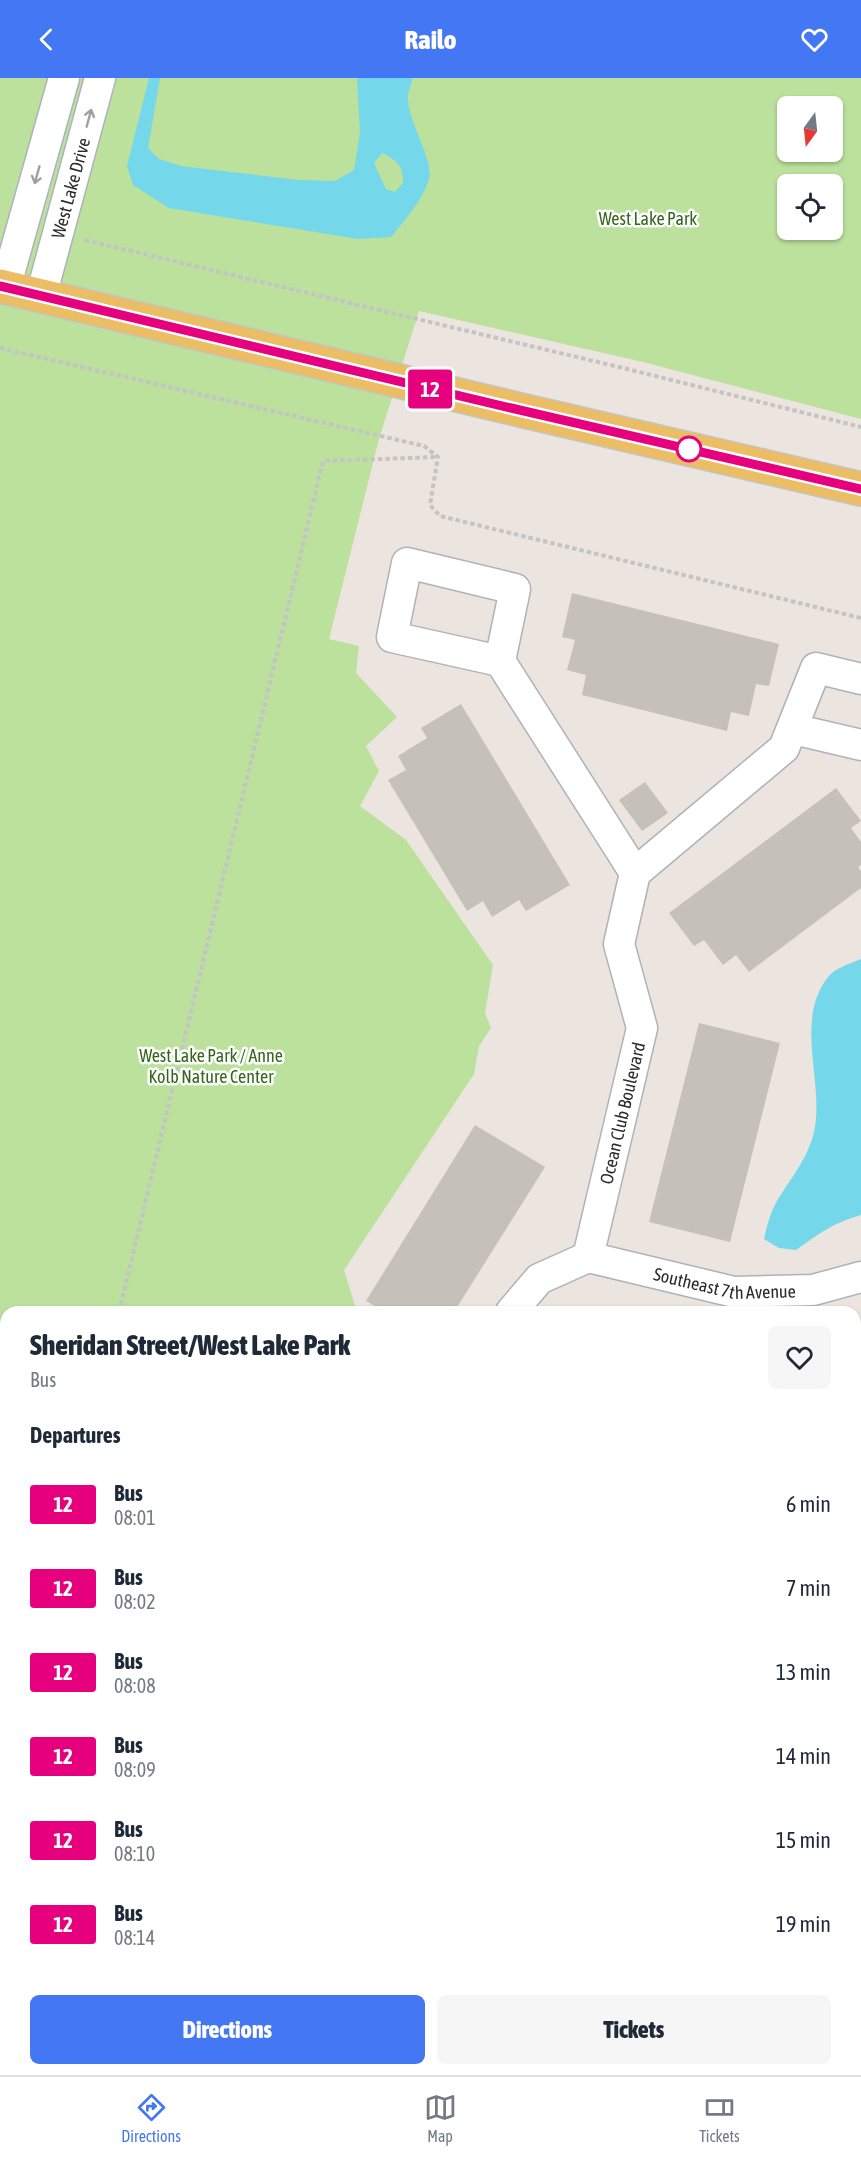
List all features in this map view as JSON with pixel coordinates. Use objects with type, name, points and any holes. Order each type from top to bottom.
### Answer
[{"type":"main road","points":[[3,287],[861,489]]},
{"type":"street","name":"West Lake Drive","points":[[3,287],[64,78]]},
{"type":"street","name":"West Lake Drive","points":[[41,296],[100,78]]},
{"type":"street","points":[[500,661],[635,873],[784,748],[816,668],[861,679]]},
{"type":"street","points":[[793,729],[861,745]]},
{"type":"street","name":"Ocean Club Boulevard","points":[[588,1257],[642,1028],[619,944],[635,873]]},
{"type":"street","points":[[516,1306],[539,1279],[588,1257]]},
{"type":"street","name":"Southeast 7th Avenue","points":[[588,1257],[734,1292],[813,1290],[861,1277]]},
{"type":"path","points":[[58,233],[861,427]]},
{"type":"path","points":[[0,348],[424,446],[438,457]]},
{"type":"path","points":[[438,457],[430,505],[440,516],[861,618]]},
{"type":"path","points":[[120,1306],[323,460],[438,457]]},
{"type":"green space","name":"West Lake Park / Anne Kolb Nature Center","points":[[0,78],[861,78],[861,419],[643,362],[419,311],[379,439],[329,639],[359,646],[356,673],[397,717],[366,746],[379,771],[360,806],[406,840],[493,965],[485,1013],[491,1028],[479,1046],[474,1074],[344,1270],[355,1306],[0,1306]]},
{"type":"water","points":[[149,78],[160,78],[148,148],[159,159],[181,166],[298,180],[335,181],[354,170],[360,133],[357,78],[413,78],[408,95],[409,110],[430,171],[422,195],[391,237],[358,239],[169,208],[133,185],[127,166]],"holes":[[[382,153],[395,161],[402,172],[403,183],[395,192],[386,189],[374,163]]]},
{"type":"water","points":[[861,959],[861,1215],[834,1225],[796,1250],[779,1248],[764,1239],[772,1210],[803,1159],[814,1132],[816,1093],[811,1031],[818,993],[832,973]]},
{"type":"building","points":[[572,593],[779,644],[769,686],[756,684],[749,716],[731,712],[727,731],[582,695],[586,675],[567,670],[575,640],[562,637]]},
{"type":"building","points":[[461,704],[570,885],[526,911],[519,900],[492,917],[483,901],[467,911],[388,780],[406,770],[398,756],[427,738],[421,728]]},
{"type":"building","points":[[645,782],[668,813],[642,831],[619,800]]},
{"type":"building","points":[[836,788],[861,821],[851,828],[861,842],[861,865],[858,867],[861,871],[861,888],[749,972],[736,955],[723,965],[704,940],[694,946],[669,913]]},
{"type":"building","points":[[699,1023],[780,1043],[730,1242],[649,1222]]},
{"type":"building","points":[[475,1125],[545,1167],[458,1306],[375,1306],[366,1301]]},
{"type":"bus line","name":"12","points":[[0,286],[861,489]]},
{"type":"park label","name":"West Lake Park","points":[[648,218]]}]
